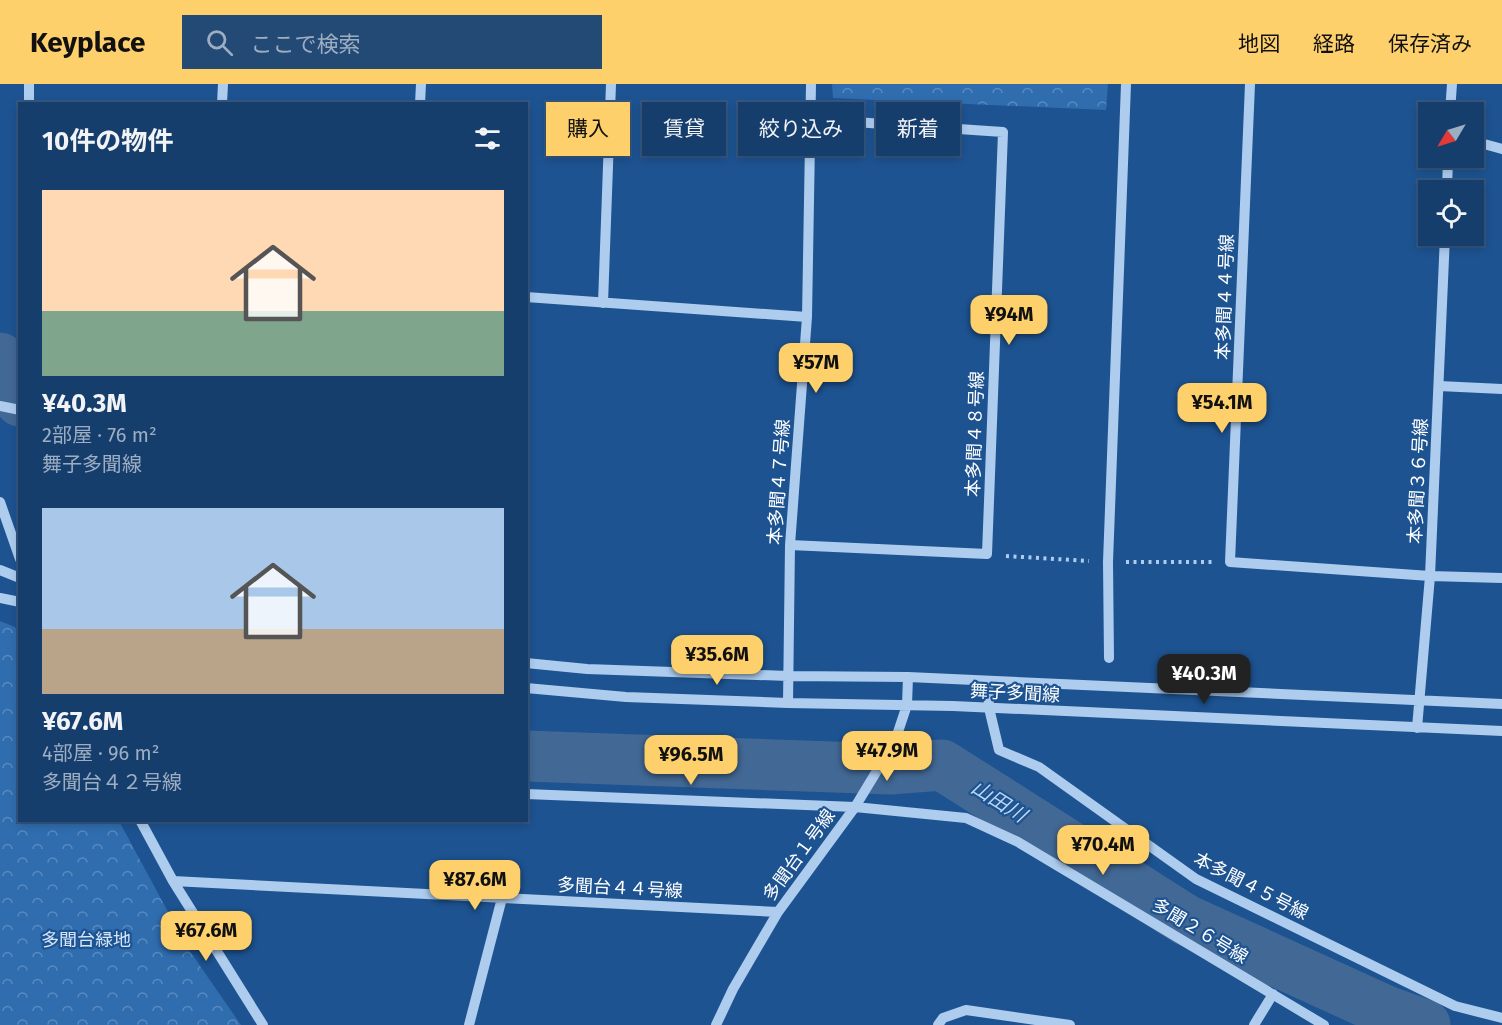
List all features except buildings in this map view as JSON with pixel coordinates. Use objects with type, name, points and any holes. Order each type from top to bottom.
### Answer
[{"type":"street","points":[[28,102],[29,84]]},
{"type":"street","points":[[222,102],[223,84]]},
{"type":"street","points":[[420,102],[421,84]]},
{"type":"street","points":[[603,303],[611,84]]},
{"type":"street","name":"本多聞４７号線","points":[[811,102],[812,84]]},
{"type":"street","points":[[1109,658],[1108,562],[1126,84]]},
{"type":"street","name":"本多聞４４号線","points":[[1250,84],[1230,562],[1430,576]]},
{"type":"street","points":[[1451,102],[1452,84]]},
{"type":"street","name":"本多聞４８号線","points":[[790,545],[987,554],[1002,132],[864,123]]},
{"type":"street","points":[[1484,144],[1502,149]]},
{"type":"street","name":"本多聞４７号線","points":[[788,703],[790,545],[807,317],[809,156]]},
{"type":"street","name":"本多聞３６号線","points":[[1417,728],[1430,576],[1445,246]]},
{"type":"street","points":[[528,297],[807,317]]},
{"type":"street","points":[[1439,386],[1502,389]]},
{"type":"street","points":[[0,406],[18,410]]},
{"type":"street","points":[[0,502],[15,535]]},
{"type":"street","points":[[0,529],[15,535]]},
{"type":"street","points":[[0,570],[18,577]]},
{"type":"street","points":[[1430,576],[1502,578]]},
{"type":"street","points":[[0,598],[18,602]]},
{"type":"street","name":"舞子多聞線","points":[[528,663],[587,669],[788,676],[908,677],[1502,704]]},
{"type":"street","name":"多聞台１号線","points":[[716,1025],[733,989],[778,912],[855,807],[895,741],[907,705],[908,677]]},
{"type":"street","name":"本多聞４５号線","points":[[988,682],[989,708],[999,750],[1039,767],[1196,879],[1455,1006],[1502,1018]]},
{"type":"street","name":"舞子多聞線","points":[[528,688],[626,697],[989,708],[1502,731]]},
{"type":"street","name":"多聞２６号線","points":[[528,794],[855,807],[966,818],[1018,842],[1324,1025]]},
{"type":"street","points":[[141,822],[173,881],[263,1025]]},
{"type":"street","name":"多聞台４４号線","points":[[173,881],[778,912]]},
{"type":"street","points":[[469,1025],[502,898]]},
{"type":"street","points":[[1254,1025],[1273,994]]},
{"type":"street","points":[[938,1025],[943,1017],[966,1010],[1070,1025]]},
{"type":"green space","points":[[832,84],[1108,84],[1106,110],[833,98]]},
{"type":"green space","name":"多聞台緑地","points":[[0,621],[15,627],[18,632],[18,822],[120,822],[187,947],[241,1025],[0,1025]]},
{"type":"waterway","name":"山田川","points":[[0,358],[18,397]]},
{"type":"waterway","name":"山田川","points":[[528,756],[890,769],[942,765],[1186,920],[1386,1011],[1425,1025]]}]
